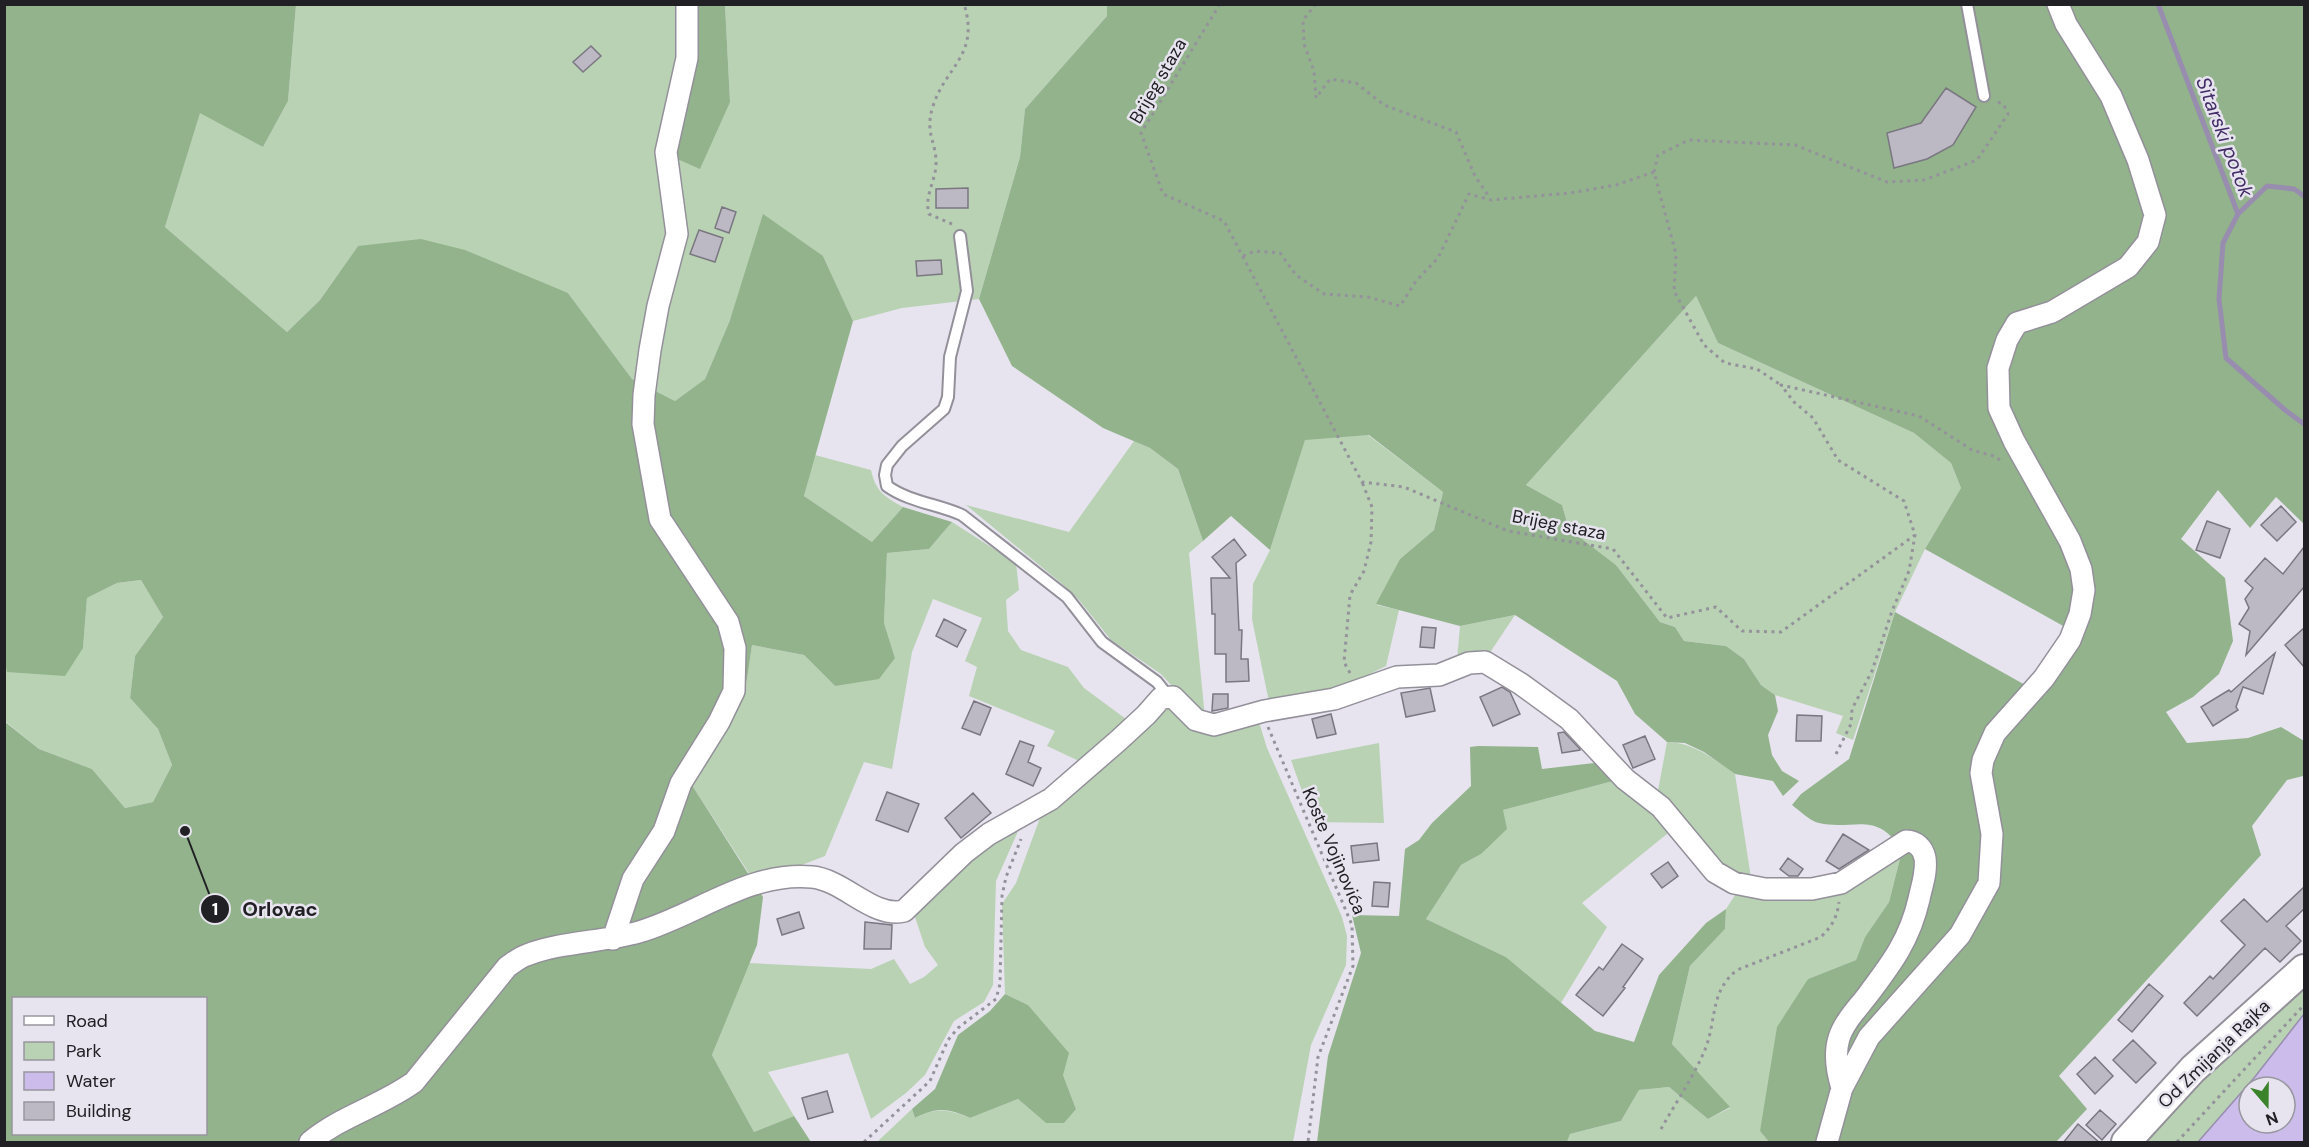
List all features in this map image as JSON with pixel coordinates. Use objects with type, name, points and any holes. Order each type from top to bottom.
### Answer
[{"type":"street","points":[[613,939],[633,879],[664,831],[681,783],[734,691],[735,648],[728,622],[660,519],[644,424],[644,395],[650,350],[658,306],[677,234],[666,152],[687,58],[687,4]]},
{"type":"street","points":[[1827,1143],[1842,1088],[1869,1037],[1960,935],[1989,883],[1992,834],[1986,791],[1981,774],[1983,760],[1995,733],[2044,678],[2070,640],[2080,614],[2084,590],[2081,569],[2070,541],[2024,459],[2000,408],[1998,368],[2007,340],[2017,323],[2052,312],[2128,267],[2148,242],[2155,215],[2138,160],[2111,96],[2066,24],[2058,4]]},
{"type":"street","points":[[310,1143],[348,1117],[396,1095],[414,1083],[507,967],[525,955],[642,932],[723,896],[778,877],[814,877],[834,882],[877,908],[891,912],[904,911],[964,853],[989,834],[1051,799],[1119,740],[1161,698],[1168,696],[1177,700],[1196,720],[1214,725],[1264,711],[1334,699],[1397,677],[1439,675],[1469,663],[1485,662],[1521,684],[1569,719],[1625,779],[1662,807],[1723,878],[1734,884],[1765,889],[1812,888],[1842,883],[1906,841],[1917,844],[1924,854],[1924,876],[1909,935],[1896,958],[1847,1021],[1838,1039],[1836,1068],[1842,1088]]},
{"type":"street","name":"Od Zmijanja Rajka","points":[[2126,1143],[2193,1070],[2304,969]]},
{"type":"lane","points":[[1968,4],[1984,96]]},
{"type":"lane","points":[[960,236],[967,291],[950,357],[948,397],[944,409],[902,446],[887,465],[885,475],[887,486],[908,497],[947,508],[962,515],[1067,597],[1102,642],[1157,682],[1168,696]]},
{"type":"path","points":[[960,236],[954,225],[929,214],[927,205],[936,164],[928,125],[933,104],[965,50],[968,34],[964,4]]},
{"type":"path","name":"Brijeg staza","points":[[1220,4],[1141,133],[1163,194],[1224,220],[1362,482],[1404,487],[1508,531],[1613,549],[1667,618],[1716,607],[1742,631],[1781,632],[1916,535]]},
{"type":"path","points":[[1316,4],[1304,21],[1304,44],[1314,71],[1316,98],[1330,80],[1356,83],[1384,105],[1456,132],[1475,176],[1491,200]]},
{"type":"path","points":[[1984,96],[2004,105],[2008,114],[1991,142],[1977,160],[1924,180],[1887,182],[1796,145],[1728,141],[1689,140],[1658,156],[1654,172],[1676,254],[1674,291],[1704,345],[1725,363],[1757,369],[1782,385],[1919,416],[1972,450],[1994,456],[2003,462]]},
{"type":"path","points":[[1243,256],[1255,251],[1280,252],[1296,275],[1324,294],[1368,297],[1400,306],[1416,281],[1438,258],[1469,194],[1491,200],[1570,193],[1616,185],[1654,172]]},
{"type":"path","points":[[1782,385],[1794,402],[1813,418],[1838,460],[1904,501],[1916,535],[1910,571],[1892,611],[1872,671],[1852,709],[1851,724],[1836,754]]},
{"type":"path","points":[[1358,690],[1344,662],[1350,596],[1364,572],[1371,542],[1372,507],[1362,482]]},
{"type":"path","name":"Koste Vojinovića","points":[[1264,711],[1270,736],[1352,925],[1353,966],[1318,1057],[1308,1143]]},
{"type":"path","points":[[864,1143],[930,1081],[948,1040],[958,1028],[996,999],[1000,984],[1002,896],[1006,877],[1032,809]]},
{"type":"path","points":[[1661,1129],[1707,1046],[1720,988],[1737,970],[1821,937],[1831,927],[1837,916],[1842,883]]},
{"type":"path","points":[[2177,1143],[2304,1005]]},
{"type":"green space","points":[[5,5],[296,5],[288,101],[263,147],[200,113],[165,227],[287,332],[320,300],[358,246],[421,239],[465,250],[568,293],[632,379],[675,401],[705,379],[730,320],[763,214],[823,256],[853,321],[804,496],[872,542],[903,507],[952,522],[929,549],[887,553],[884,623],[895,658],[879,679],[835,686],[804,655],[752,645],[747,679],[735,713],[690,782],[763,897],[757,945],[712,1055],[754,1132],[794,1116],[811,1142],[5,1142],[4,721],[39,749],[92,769],[125,808],[153,802],[172,765],[158,729],[130,698],[135,656],[163,617],[141,580],[117,583],[87,598],[83,648],[65,676],[7,672],[5,662]]},
{"type":"green space","points":[[296,5],[697,5],[730,102],[725,5],[1107,5],[1107,16],[1025,109],[1020,157],[979,299],[902,308],[853,321],[823,256],[730,320],[705,379],[675,401],[632,379],[568,293],[358,246],[320,300],[287,332],[165,227],[200,112],[263,147],[288,101]]},
{"type":"green space","points":[[697,5],[725,5],[730,102],[700,169],[675,158]]},
{"type":"green space","points":[[1107,5],[2304,5],[2304,524],[2276,497],[2250,528],[2218,490],[2181,539],[2225,578],[2233,641],[2219,674],[2193,697],[2166,712],[2187,743],[2248,738],[2281,727],[2304,741],[2304,774],[2287,780],[2252,826],[2261,855],[2059,1076],[2087,1109],[2056,1142],[1769,1142],[1760,1131],[1777,1027],[1808,979],[1856,960],[1865,937],[1889,902],[1902,851],[1893,838],[1874,826],[1819,823],[1792,805],[1801,794],[1849,759],[1895,612],[2027,686],[2065,627],[1925,549],[1961,488],[1951,463],[1914,433],[1718,343],[1696,296],[1526,485],[1562,505],[1569,529],[1616,565],[1660,622],[1675,627],[1684,641],[1726,646],[1744,659],[1761,685],[1775,695],[1778,711],[1768,735],[1772,755],[1782,771],[1799,781],[1783,796],[1773,781],[1735,774],[1704,752],[1685,743],[1667,742],[1635,714],[1617,681],[1515,615],[1460,626],[1376,604],[1400,559],[1434,530],[1443,492],[1369,435],[1305,440],[1270,550],[1231,516],[1203,541],[1178,469],[1150,448],[1103,428],[1012,366],[979,299],[1020,157],[1025,109],[1107,16]]},
{"type":"green space","points":[[1696,296],[1718,343],[1914,433],[1951,463],[1961,488],[1925,549],[1895,612],[1853,740],[1836,733],[1843,716],[1775,695],[1761,685],[1744,659],[1726,646],[1684,641],[1675,627],[1660,622],[1616,565],[1569,529],[1562,505],[1526,485]]},
{"type":"green space","points":[[1368,435],[1443,492],[1434,530],[1400,559],[1377,605],[1399,610],[1386,666],[1343,687],[1269,702],[1252,619],[1253,584],[1270,550],[1305,439]]},
{"type":"green space","points":[[1134,441],[1150,448],[1178,469],[1203,541],[1189,553],[1205,718],[1182,691],[1111,640],[1079,600],[1061,583],[966,505],[1069,532]]},
{"type":"green space","points":[[815,455],[871,470],[875,484],[882,493],[903,507],[872,542],[804,496]]},
{"type":"green space","points":[[952,522],[1016,563],[1019,590],[1006,600],[1008,631],[1021,650],[1068,667],[1084,688],[1130,722],[1079,761],[1047,746],[1055,731],[969,696],[977,667],[965,661],[982,618],[933,599],[912,652],[892,769],[864,762],[825,856],[794,868],[752,878],[690,782],[747,679],[752,645],[804,655],[835,686],[895,658],[884,623],[887,553],[929,549]]},
{"type":"green space","points":[[141,580],[163,617],[135,656],[130,698],[158,729],[172,765],[153,802],[125,808],[92,769],[39,749],[5,721],[4,662],[8,672],[83,648],[87,598],[117,583]]},
{"type":"green space","points":[[1515,615],[1489,654],[1457,660],[1460,626]]},
{"type":"green space","points":[[1172,705],[1181,710],[1191,730],[1207,733],[1258,719],[1267,748],[1342,917],[1347,936],[1346,965],[1311,1045],[1293,1142],[877,1142],[912,1109],[915,1118],[942,1110],[970,1118],[1018,1099],[1046,1123],[1076,1109],[1063,1075],[1028,1005],[1005,994],[1002,904],[1016,883],[1040,818],[1114,759],[1164,708]]},
{"type":"green space","points":[[1667,742],[1695,748],[1735,774],[1751,878],[1732,878],[1657,796]]},
{"type":"green space","points":[[1379,743],[1384,823],[1313,822],[1291,760]]},
{"type":"green space","points":[[1470,747],[1538,747],[1542,769],[1603,762],[1617,780],[1503,810],[1507,829],[1481,854],[1461,865],[1426,919],[1506,957],[1595,1031],[1634,1042],[1659,975],[1706,923],[1726,909],[1725,929],[1690,966],[1672,1044],[1730,1107],[1708,1119],[1669,1087],[1639,1090],[1621,1121],[1570,1134],[1567,1142],[1317,1142],[1328,1056],[1361,953],[1352,915],[1399,916],[1405,849],[1419,840],[1432,823],[1471,786]]},
{"type":"green space","points":[[1617,780],[1673,829],[1582,903],[1607,927],[1561,1003],[1506,957],[1426,919],[1461,865],[1481,854],[1503,810]]},
{"type":"green space","points":[[1019,829],[996,881],[993,985],[984,1002],[954,1021],[925,1075],[906,1093],[871,1119],[848,1053],[768,1072],[794,1116],[754,1132],[712,1055],[749,963],[871,969],[894,959],[910,984],[924,977],[938,965],[925,947],[914,914],[975,850]]},
{"type":"green space","points":[[1902,851],[1889,902],[1865,937],[1856,960],[1808,979],[1760,1131],[1769,1142],[1567,1142],[1570,1134],[1621,1121],[1639,1090],[1669,1087],[1708,1119],[1730,1108],[1672,1044],[1690,966],[1725,929],[1726,909],[1737,892],[1800,896]]},
{"type":"green space","points":[[2304,985],[2304,1014],[2256,1075],[2237,1075],[2237,1097],[2198,1142],[2142,1142],[2154,1126]]},
{"type":"green space","points":[[1005,994],[1028,1005],[1069,1053],[1063,1075],[1076,1109],[1064,1123],[1046,1123],[1018,1099],[970,1118],[942,1110],[915,1118],[912,1109],[935,1089],[958,1035],[990,1011]]},
{"type":"water","points":[[2304,1014],[2304,1142],[2198,1142],[2237,1097],[2237,1135],[2297,1135],[2297,1075],[2256,1075]]},
{"type":"building","points":[[591,46],[601,56],[583,72],[573,62]]},
{"type":"building","points":[[1946,88],[1976,107],[1953,145],[1927,159],[1894,168],[1887,133],[1921,123]]},
{"type":"building","points":[[968,188],[968,208],[936,208],[936,189]]},
{"type":"building","points":[[722,207],[736,212],[729,233],[715,228]]},
{"type":"building","points":[[699,230],[723,238],[715,262],[690,254]]},
{"type":"building","points":[[941,260],[942,274],[917,276],[916,261]]},
{"type":"building","points":[[2281,506],[2296,522],[2277,541],[2261,525]]},
{"type":"building","points":[[2207,521],[2230,529],[2220,558],[2196,550]]},
{"type":"building","points":[[1234,539],[1246,555],[1236,563],[1239,630],[1242,630],[1241,659],[1248,659],[1249,681],[1226,682],[1226,654],[1215,654],[1215,614],[1212,614],[1211,578],[1230,578],[1212,557]]},
{"type":"building","points":[[2304,547],[2304,587],[2246,655],[2250,631],[2239,624],[2249,608],[2245,599],[2253,588],[2245,581],[2265,558],[2283,574]]},
{"type":"building","points":[[944,619],[966,630],[957,647],[936,636]]},
{"type":"building","points":[[1422,627],[1436,628],[1434,648],[1420,647]]},
{"type":"building","points":[[2304,628],[2304,667],[2285,645]]},
{"type":"building","points":[[2275,653],[2263,694],[2243,687],[2236,707],[2238,710],[2213,726],[2201,707],[2229,690],[2231,692]]},
{"type":"building","points":[[1502,687],[1510,692],[1520,714],[1493,726],[1480,697]]},
{"type":"building","points":[[1430,688],[1435,711],[1406,717],[1401,693]]},
{"type":"building","points":[[1213,694],[1228,694],[1228,708],[1212,711]]},
{"type":"building","points":[[974,701],[991,708],[980,735],[962,728]]},
{"type":"building","points":[[1331,714],[1336,734],[1317,738],[1312,719]]},
{"type":"building","points":[[1797,715],[1822,716],[1821,741],[1796,741]]},
{"type":"building","points":[[1564,732],[1580,750],[1562,753],[1558,733]]},
{"type":"building","points":[[1645,736],[1655,759],[1633,768],[1623,745]]},
{"type":"building","points":[[1020,741],[1034,746],[1028,762],[1041,768],[1033,786],[1006,774]]},
{"type":"building","points":[[887,792],[919,804],[908,832],[876,820]]},
{"type":"building","points":[[973,793],[991,813],[961,838],[945,818]]},
{"type":"building","points":[[1843,834],[1869,850],[1839,869],[1826,861]]},
{"type":"building","points":[[1377,843],[1379,860],[1353,863],[1351,846]]},
{"type":"building","points":[[1788,858],[1803,869],[1798,876],[1789,876],[1780,869]]},
{"type":"building","points":[[1668,862],[1678,876],[1662,888],[1651,874]]},
{"type":"building","points":[[1374,882],[1390,883],[1388,907],[1372,906]]},
{"type":"building","points":[[2304,887],[2304,909],[2286,926],[2301,941],[2280,962],[2265,948],[2197,1016],[2184,1003],[2210,976],[2213,979],[2245,945],[2221,921],[2244,899],[2267,922]]},
{"type":"building","points":[[799,912],[804,928],[782,935],[777,919]]},
{"type":"building","points":[[865,922],[892,925],[891,949],[864,949]]},
{"type":"building","points":[[1622,944],[1643,959],[1623,987],[1625,988],[1603,1016],[1576,995],[1599,967],[1603,970]]},
{"type":"building","points":[[2149,984],[2163,996],[2132,1032],[2118,1020]]},
{"type":"building","points":[[2133,1040],[2156,1063],[2136,1083],[2113,1060]]},
{"type":"building","points":[[2095,1057],[2113,1076],[2095,1094],[2077,1074]]},
{"type":"building","points":[[827,1091],[833,1112],[808,1119],[802,1098]]},
{"type":"building","points":[[2100,1110],[2116,1124],[2102,1140],[2086,1125]]},
{"type":"building","points":[[2078,1124],[2100,1143],[2063,1143]]},
{"type":"waterway","name":"Sitarski potok","points":[[2158,4],[2238,214],[2223,243],[2219,299],[2226,358],[2304,424]]},
{"type":"waterway","points":[[2238,214],[2267,186],[2294,189],[2304,196]]},
{"type":"place","name":"Orlovac","points":[[185,831]]}]
